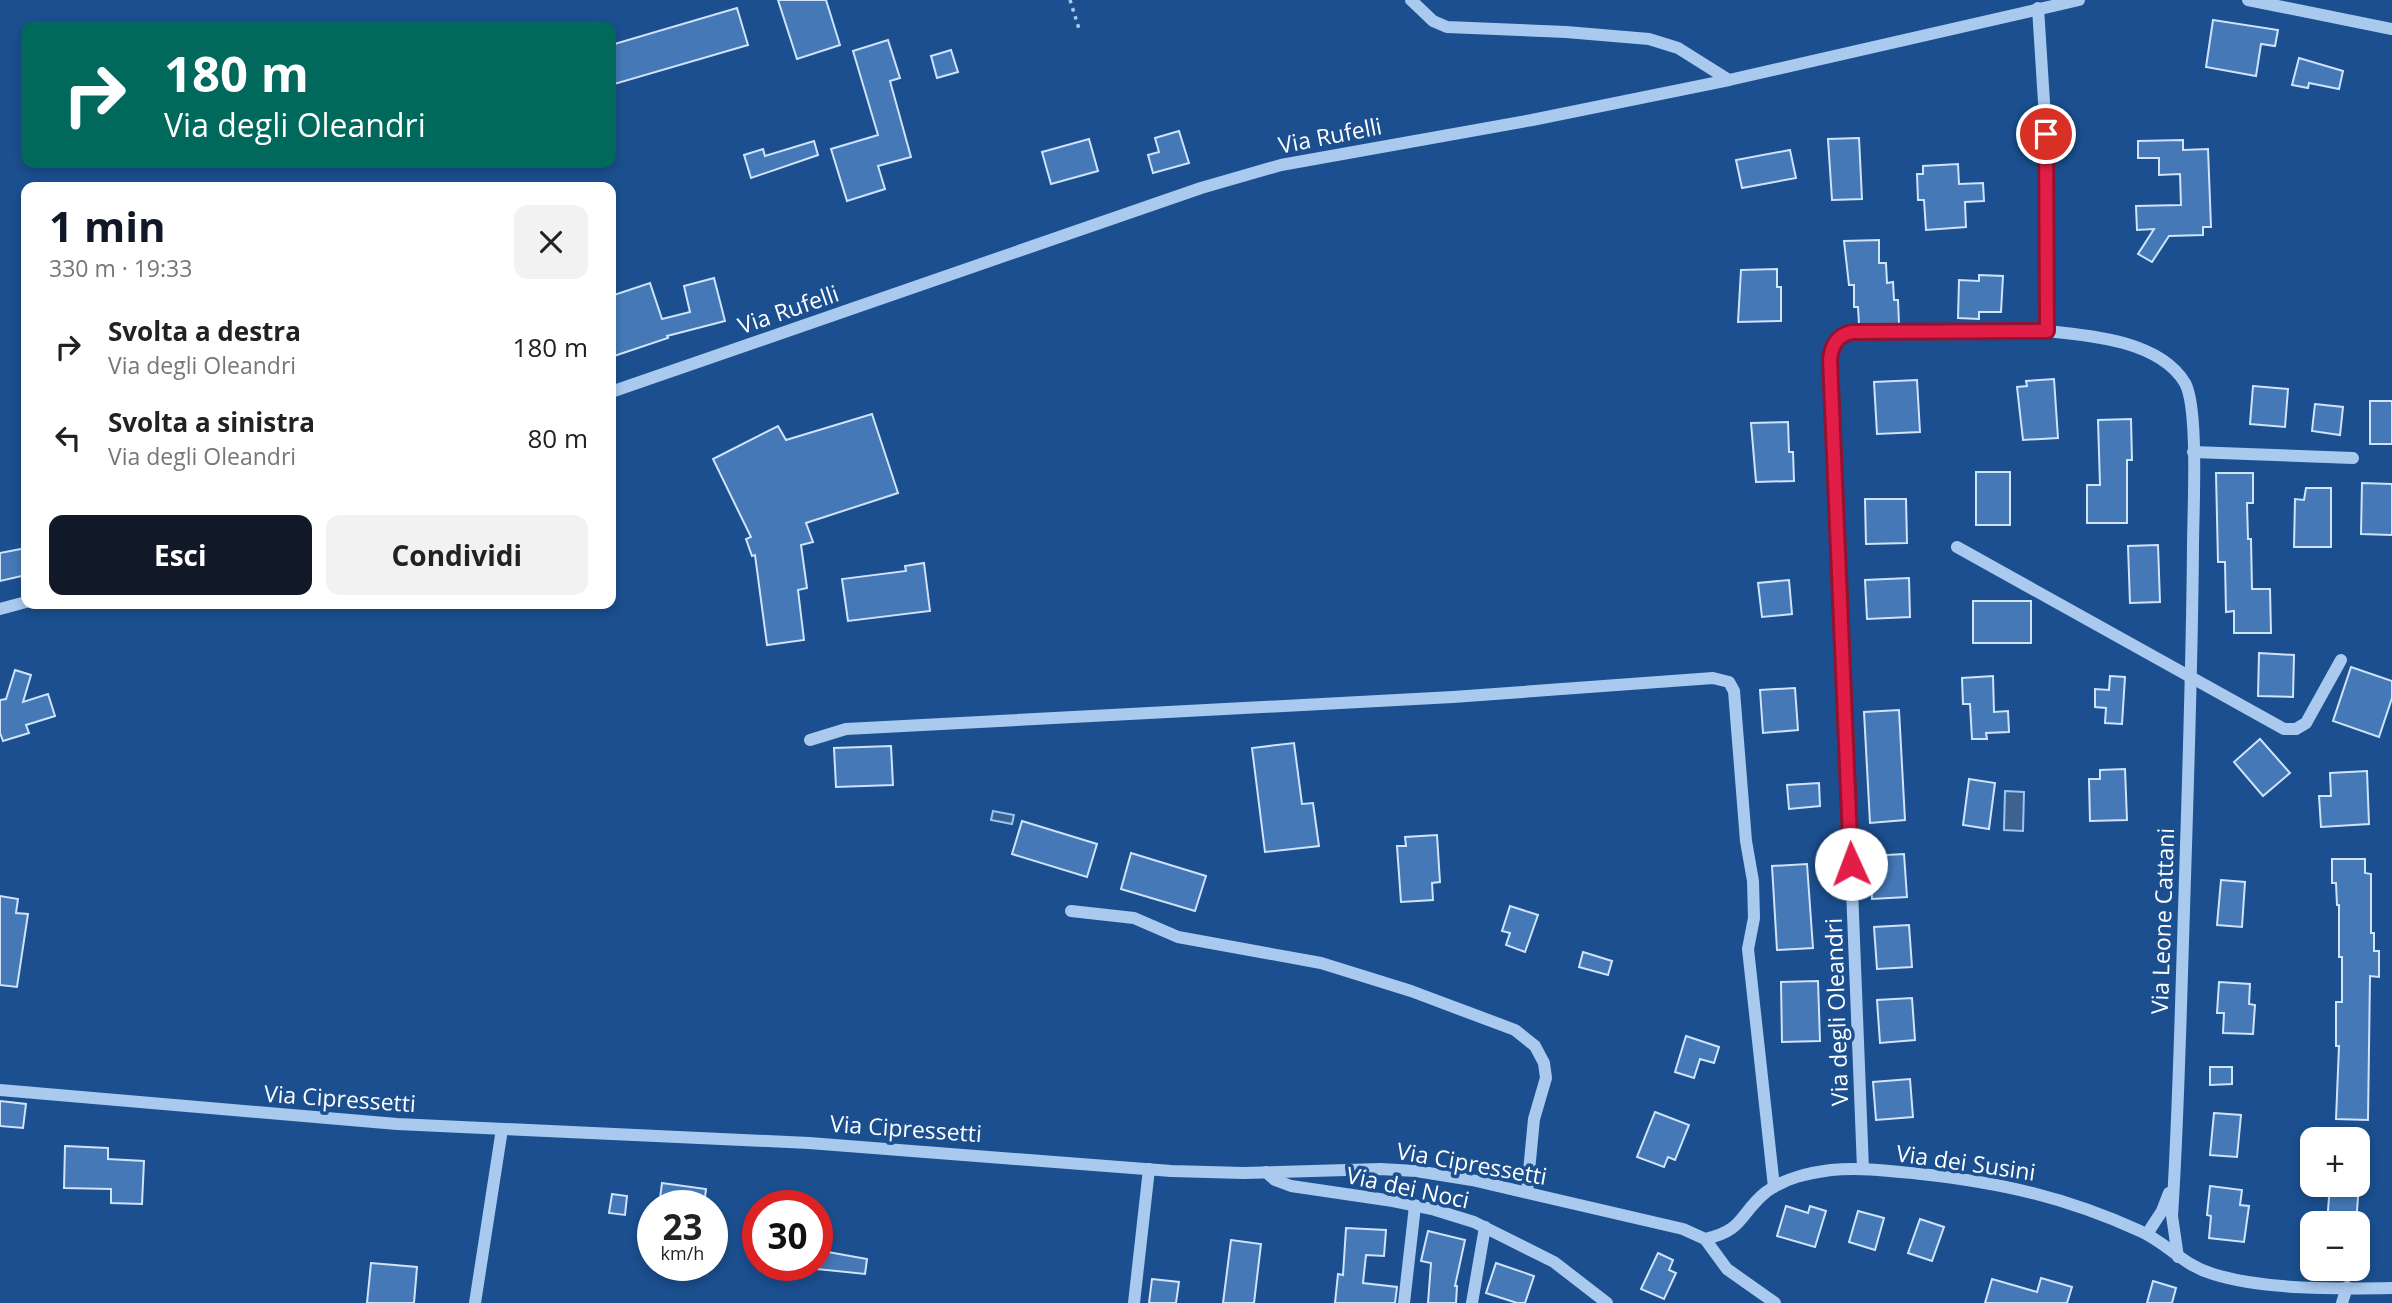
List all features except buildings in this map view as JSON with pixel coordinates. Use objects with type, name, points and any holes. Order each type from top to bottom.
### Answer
[{"type":"street","points":[[1412,0],[1433,21],[1447,27],[1566,32],[1660,41],[1690,54],[1729,80]]},
{"type":"street","name":"Via Rufelli","points":[[616,390],[1236,176],[1320,157],[1532,120],[1729,80],[2079,0]]},
{"type":"street","points":[[2248,0],[2392,29]]},
{"type":"street","points":[[2038,8],[2046,134],[2047,331]]},
{"type":"street","name":"Via Leone Cattani","points":[[2047,331],[2116,341],[2153,356],[2175,371],[2189,392],[2193,452],[2192,675],[2172,1226],[2178,1257]]},
{"type":"street","name":"Via degli Oleandri","points":[[1863,1169],[1830,359],[1832,348],[1839,337],[1852,332],[2047,331]]},
{"type":"street","points":[[2193,452],[2353,457]]},
{"type":"street","points":[[1957,547],[2192,675],[2279,727],[2296,729],[2306,723],[2341,660]]},
{"type":"street","points":[[0,609],[21,603]]},
{"type":"street","points":[[810,740],[846,729],[1452,697],[1713,678],[1729,682],[1734,691],[1746,841],[1753,881],[1754,918],[1748,949],[1774,1187]]},
{"type":"street","points":[[1071,911],[1134,918],[1178,937],[1321,963],[1411,991],[1515,1030],[1535,1046],[1545,1063],[1546,1078],[1534,1119],[1527,1192]]},
{"type":"street","name":"Via Cipressetti","points":[[0,1090],[397,1124],[809,1143],[1218,1173],[1407,1170],[1527,1192],[1683,1229],[1705,1239]]},
{"type":"street","points":[[475,1303],[502,1129]]},
{"type":"street","name":"Via Leone Cattani","points":[[2147,1234],[2166,1203],[2175,1168]]},
{"type":"street","points":[[1134,1303],[1149,1169]]},
{"type":"street","name":"Via dei Susini","points":[[1705,1239],[1734,1228],[1774,1187],[1805,1175],[1863,1169],[1957,1178],[2023,1189],[2076,1205],[2147,1234],[2178,1257],[2206,1272],[2241,1281],[2392,1288]]},
{"type":"street","name":"Via dei Noci","points":[[1266,1172],[1275,1180],[1291,1186],[1415,1206],[1453,1215],[1485,1227],[1554,1262],[1607,1303]]},
{"type":"street","points":[[1404,1303],[1415,1206]]},
{"type":"street","points":[[1472,1303],[1485,1227]]},
{"type":"street","points":[[1705,1239],[1727,1269],[1775,1303]]},
{"type":"street","points":[[2343,1303],[2347,1287]]},
{"type":"path","points":[[1070,0],[1080,32]]},
{"type":"water","points":[[2005,791],[2024,792],[2023,831],[2004,830]]},
{"type":"water","points":[[993,811],[1014,815],[1012,824],[991,820]]},
{"type":"route","points":[[1851,864],[1830,359],[1832,348],[1839,337],[1852,332],[2047,331],[2046,134]]}]
